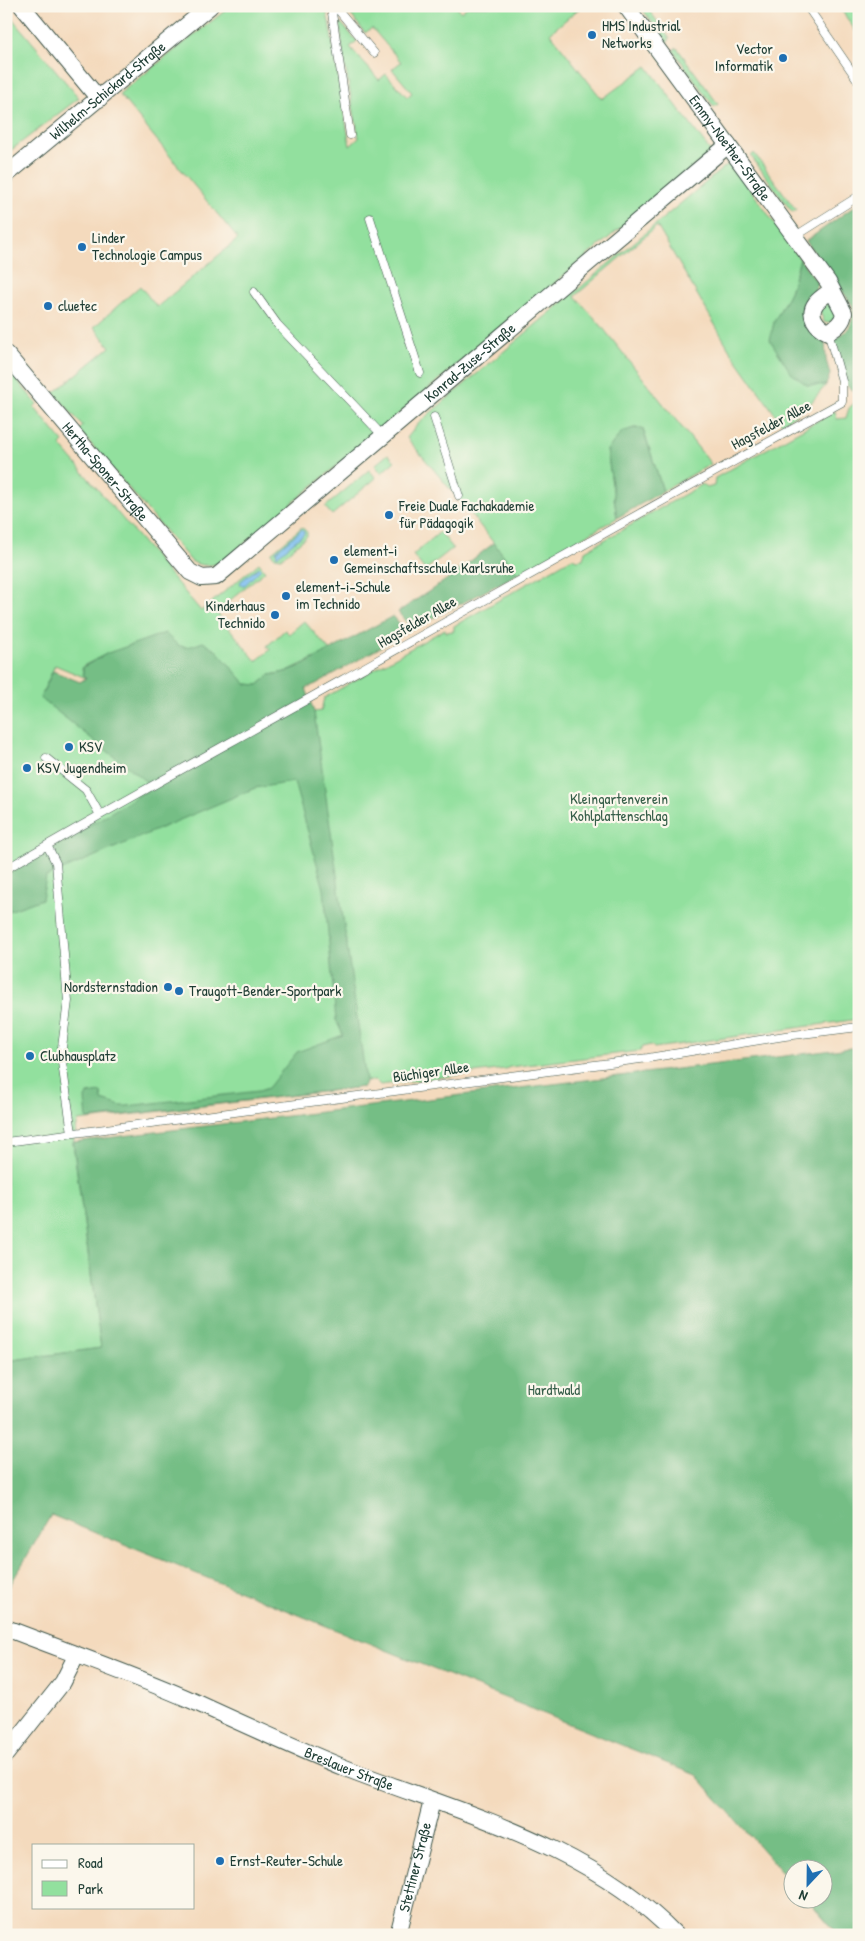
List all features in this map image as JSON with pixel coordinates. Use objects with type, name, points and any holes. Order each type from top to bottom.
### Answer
[{"type":"street","points":[[22,6],[99,99]]},
{"type":"street","name":"Wilhelm-Schickard-Straße","points":[[6,175],[210,6]]},
{"type":"street","name":"Emmy-Noether-Straße","points":[[626,6],[832,290],[844,313],[840,324],[828,332]]},
{"type":"street","name":"Konrad-Zuse-Straße","points":[[210,578],[216,577],[728,145]]},
{"type":"street","points":[[828,332],[816,324],[813,317],[816,302],[832,290]]},
{"type":"street","name":"Hertha-Sponer-Straße","points":[[6,354],[190,572],[202,578],[210,578]]},
{"type":"street","name":"Breslauer Straße","points":[[6,1628],[193,1702],[303,1751],[432,1801],[474,1814],[563,1853],[602,1875],[635,1898],[672,1933]]},
{"type":"street","points":[[6,1754],[63,1682],[76,1656]]},
{"type":"street","name":"Stettiner Straße","points":[[398,1935],[432,1801]]},
{"type":"lane","points":[[331,6],[350,135]]},
{"type":"lane","points":[[335,6],[374,53]]},
{"type":"lane","points":[[807,6],[859,82]]},
{"type":"lane","points":[[794,237],[859,196]]},
{"type":"lane","points":[[370,218],[420,373]]},
{"type":"lane","points":[[254,292],[277,324],[383,436]]},
{"type":"lane","name":"Hagsfelder Allee","points":[[6,869],[709,474],[842,402],[842,381],[828,332]]},
{"type":"lane","points":[[434,417],[459,496]]},
{"type":"lane","points":[[46,758],[86,790],[100,815]]},
{"type":"lane","points":[[47,846],[56,863],[68,1001],[61,1055],[72,1133]]},
{"type":"lane","name":"Büchiger Allee","points":[[6,1142],[648,1058],[859,1026]]},
{"type":"green space","points":[[231,6],[325,6],[350,146],[359,138],[343,56],[340,22],[357,41],[350,47],[379,80],[386,74],[407,97],[412,93],[392,69],[401,62],[372,28],[365,33],[344,6],[456,6],[461,12],[468,6],[582,6],[550,33],[602,99],[647,66],[711,152],[222,562],[206,565],[191,561],[79,430],[83,426],[54,393],[110,347],[94,327],[140,286],[157,307],[238,239],[119,94]]},
{"type":"green space","points":[[640,6],[646,6],[670,39],[667,42]]},
{"type":"green space","points":[[840,6],[859,6],[859,36],[840,8]]},
{"type":"green space","points":[[6,11],[79,98],[6,154]]},
{"type":"green space","points":[[677,48],[718,104],[714,107],[673,50]]},
{"type":"green space","points":[[754,153],[796,210],[792,212],[751,156]]},
{"type":"green space","points":[[729,164],[733,165],[800,259],[790,292],[774,322],[807,385],[826,385],[809,405],[782,424],[731,352],[657,226],[575,296],[599,323],[711,464],[663,491],[643,429],[634,428],[607,450],[617,518],[518,574],[467,509],[407,438],[429,414]]},
{"type":"green space","points":[[859,203],[859,388],[852,390],[847,386],[834,340],[850,326],[853,318],[853,306],[806,241]]},
{"type":"green space","points":[[800,259],[818,283],[805,314],[808,327],[825,339],[826,360],[830,374],[826,385],[807,385],[791,373],[770,340],[774,322],[790,292]]},
{"type":"green space","points":[[832,304],[838,318],[827,323],[824,322],[820,311],[824,305]]},
{"type":"green space","name":"Kleingartenverein Kohlplattenschlag","points":[[6,367],[37,404],[34,407],[63,442],[60,445],[201,611],[259,563],[265,571],[216,612],[256,661],[270,650],[267,646],[285,630],[289,634],[304,621],[330,651],[285,672],[270,675],[258,685],[246,684],[189,648],[177,646],[108,653],[83,666],[82,669],[86,678],[55,665],[40,698],[306,706],[314,712],[321,711],[324,698],[445,629],[446,632],[454,631],[454,626],[572,558],[577,560],[583,559],[585,551],[703,484],[707,488],[714,486],[715,478],[835,411],[837,419],[846,418],[849,408],[859,399],[859,1019],[654,1048],[651,1045],[642,1047],[640,1051],[505,1069],[380,1085],[375,1080],[366,1081],[363,1087],[78,1121],[73,1143],[101,1348],[6,1361]]},
{"type":"green space","points":[[634,428],[643,429],[663,491],[617,518],[607,450],[622,432]]},
{"type":"green space","points":[[388,454],[395,461],[381,473],[375,465]]},
{"type":"green space","points":[[369,470],[376,478],[332,515],[325,507]]},
{"type":"green space","points":[[302,527],[307,532],[307,536],[281,558],[275,557],[271,553]]},
{"type":"green space","points":[[440,532],[453,548],[425,570],[413,555]]},
{"type":"green space","points":[[494,543],[518,574],[412,629],[398,612],[446,580]]},
{"type":"green space","points":[[393,616],[407,632],[306,688],[314,712],[366,1081],[363,1087],[87,1119],[85,1098],[88,1094],[101,1092],[102,1100],[127,1106],[259,1091],[268,1088],[297,1052],[343,1035],[336,1020],[324,889],[294,782],[255,788],[46,877],[42,899],[6,912],[6,875],[153,787],[40,698],[53,671],[80,682],[86,678],[83,674],[83,667],[108,653],[165,633],[179,645],[186,647],[203,642],[217,651],[246,684],[258,685],[270,675],[303,665]]},
{"type":"green space","name":"Hardtwald","points":[[859,1047],[859,1935],[839,1935],[815,1908],[832,1908],[832,1858],[782,1858],[782,1872],[696,1775],[51,1515],[6,1592],[6,1361],[101,1348],[73,1142]]},
{"type":"water","points":[[302,529],[304,534],[277,556],[276,551]]},
{"type":"water","points":[[259,567],[261,569],[245,585],[240,585],[241,581]]},
{"type":"place","name":"HMS Industrial Networks","points":[[592,35]]},
{"type":"place","name":"Vector Informatik","points":[[783,58]]},
{"type":"place","name":"Linder Technologie Campus","points":[[82,247]]},
{"type":"place","name":"cluetec","points":[[48,306]]},
{"type":"place","name":"Freie Duale Fachakademie für Pädagogik","points":[[389,515]]},
{"type":"place","name":"element-i Gemeinschaftsschule Karlsruhe","points":[[334,560]]},
{"type":"place","name":"element-i-Schule im Technido","points":[[286,596]]},
{"type":"place","name":"Kinderhaus Technido","points":[[275,615]]},
{"type":"place","name":"KSV","points":[[69,747]]},
{"type":"place","name":"KSV Jugendheim","points":[[27,768]]},
{"type":"place","name":"Nordsternstadion","points":[[168,987]]},
{"type":"place","name":"Traugott-Bender-Sportpark","points":[[179,991]]},
{"type":"place","name":"Clubhausplatz","points":[[30,1056]]},
{"type":"place","name":"Ernst-Reuter-Schule","points":[[220,1861]]}]
